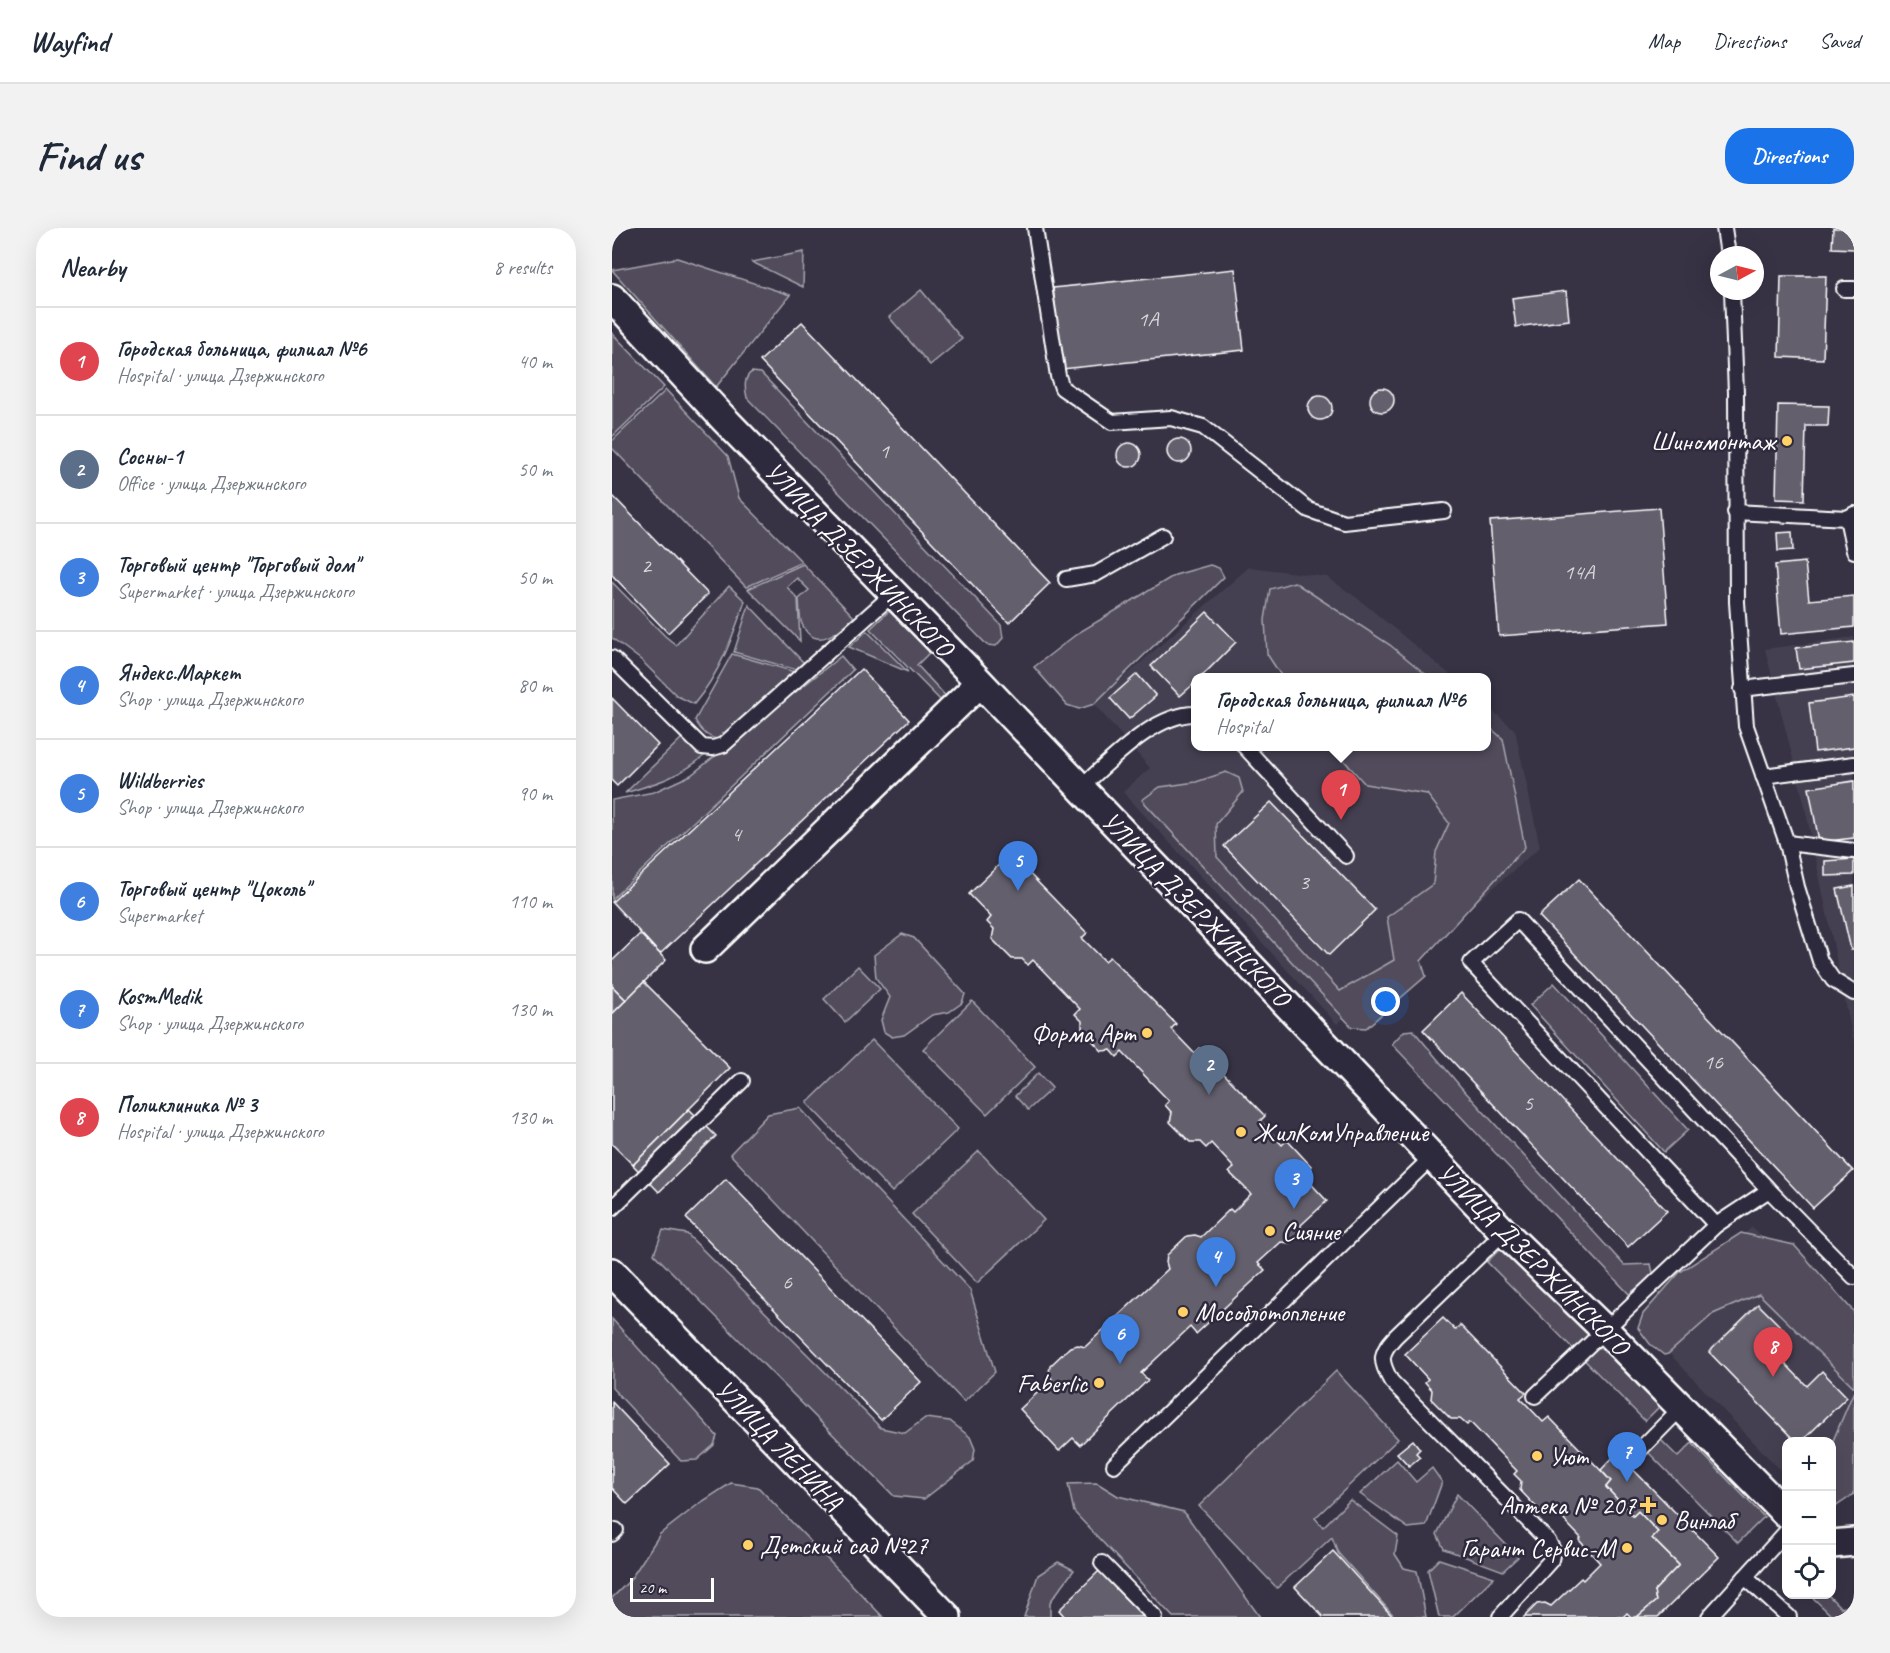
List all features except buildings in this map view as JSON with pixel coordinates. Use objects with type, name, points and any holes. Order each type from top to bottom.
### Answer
[{"type":"street","name":"УЛИЦА ДЗЕРЖИНСКОГО","points":[[612,298],[723,418],[980,683],[1504,1232],[1604,1329],[1782,1510]]},
{"type":"street","points":[[705,949],[980,683]]},
{"type":"street","name":"УЛИЦА ЛЕНИНА","points":[[612,1272],[947,1617]]},
{"type":"street","points":[[1836,1544],[1854,1542]]},
{"type":"lane","points":[[1035,228],[1058,376],[1062,388],[1076,398],[1112,422],[1171,418],[1203,427],[1310,510],[1344,522],[1444,511]]},
{"type":"lane","points":[[1724,228],[1727,246]]},
{"type":"lane","points":[[1732,300],[1736,393],[1737,602],[1746,726],[1787,843],[1797,887],[1820,961],[1833,980],[1854,993]]},
{"type":"lane","points":[[1735,512],[1850,516],[1854,551]]},
{"type":"lane","points":[[1066,579],[1096,574],[1163,536]]},
{"type":"lane","points":[[612,658],[702,747],[712,748],[731,740],[893,594]]},
{"type":"lane","points":[[1742,689],[1854,676]]},
{"type":"lane","points":[[1080,788],[1149,729],[1170,718],[1191,715]]},
{"type":"lane","points":[[1248,751],[1346,856]]},
{"type":"lane","points":[[1763,776],[1854,764]]},
{"type":"lane","points":[[1787,843],[1854,851]]},
{"type":"lane","points":[[1716,1225],[1471,963],[1518,920],[1769,1190],[1854,1277]]},
{"type":"lane","points":[[612,1208],[742,1081]]},
{"type":"lane","points":[[1114,1465],[1432,1157]]},
{"type":"lane","points":[[1535,1396],[1716,1225],[1769,1190]]},
{"type":"lane","points":[[1500,1617],[1551,1560],[1553,1550],[1548,1541],[1391,1381],[1383,1367],[1382,1358],[1385,1348],[1395,1337],[1504,1232]]},
{"type":"lane","points":[[1629,1461],[1681,1408]]},
{"type":"lane","points":[[1709,1617],[1782,1536]]},
{"type":"lane","points":[[1102,1563],[1155,1617]]},
{"type":"lane","points":[[1745,1577],[1789,1617]]},
{"type":"shaded area","points":[[804,252],[803,287],[752,262]]},
{"type":"shaded area","points":[[677,258],[790,295],[716,387],[612,270]]},
{"type":"shaded area","points":[[921,290],[962,339],[930,365],[889,317]]},
{"type":"shaded area","points":[[612,333],[664,387],[612,437]]},
{"type":"shaded area","points":[[752,372],[761,373],[1001,625],[1003,638],[996,646],[987,645],[747,398],[746,380]]},
{"type":"shaded area","points":[[666,390],[728,456],[739,498],[802,562],[746,587],[612,448],[612,441]]},
{"type":"shaded area","points":[[803,564],[854,617],[828,637],[814,637],[807,633],[802,624],[799,599],[809,590],[797,578],[787,587],[798,599],[800,641],[748,589]]},
{"type":"shaded area","points":[[1210,565],[1219,568],[1224,577],[1094,704],[1079,709],[1067,705],[1034,667],[1078,633],[1175,575]]},
{"type":"shaded area","points":[[1249,567],[1327,577],[1357,598],[1448,673],[1191,673],[1191,751],[1491,751],[1491,709],[1515,730],[1540,847],[1337,1024],[1123,792],[1150,768],[1094,704]]},
{"type":"shaded area","points":[[612,582],[676,645],[729,586],[745,601],[718,668],[694,704],[677,696],[641,660],[612,638]]},
{"type":"shaded area","points":[[1294,582],[1390,645],[1424,673],[1279,673],[1267,654],[1265,620],[1270,589]]},
{"type":"shaded area","points":[[749,605],[804,663],[797,670],[734,652]]},
{"type":"shaded area","points":[[889,611],[930,652],[917,665],[952,703],[949,709],[870,629]]},
{"type":"shaded area","points":[[867,631],[908,672],[849,647]]},
{"type":"shaded area","points":[[1854,637],[1854,1044],[1804,802],[1765,649]]},
{"type":"shaded area","points":[[732,654],[795,672],[724,740],[706,734],[695,720]]},
{"type":"shaded area","points":[[841,656],[853,670],[612,899],[612,800],[654,792],[691,775]]},
{"type":"shaded area","points":[[1491,728],[1503,739],[1525,847],[1421,961],[1426,976],[1366,1028],[1352,1027],[1142,800],[1160,787],[1196,782],[1226,772],[1239,778],[1243,792],[1216,824],[1217,857],[1340,991],[1394,960],[1387,917],[1433,884],[1436,852],[1449,823],[1427,794],[1365,784],[1336,751],[1491,751]]},
{"type":"shaded area","points":[[682,738],[705,755],[677,774],[625,793]]},
{"type":"shaded area","points":[[902,934],[914,938],[965,994],[962,1003],[949,1012],[932,1015],[904,1035],[892,1037],[884,1032],[881,1020],[890,997],[876,978],[874,955]]},
{"type":"shaded area","points":[[858,966],[880,989],[845,1022],[824,999]]},
{"type":"shaded area","points":[[1554,983],[1688,1130],[1664,1152],[1530,1005]]},
{"type":"shaded area","points":[[972,1001],[1035,1067],[987,1114],[923,1049]]},
{"type":"shaded area","points":[[1413,1030],[1460,1086],[1624,1265],[1651,1264],[1653,1273],[1646,1281],[1629,1294],[1392,1044],[1404,1031]]},
{"type":"shaded area","points":[[872,1040],[958,1129],[892,1192],[807,1103]]},
{"type":"shaded area","points":[[1038,1073],[1052,1088],[1028,1110],[1015,1096]]},
{"type":"shaded area","points":[[800,1108],[970,1290],[995,1372],[964,1402],[730,1154],[768,1114]]},
{"type":"shaded area","points":[[979,1151],[1044,1220],[977,1283],[912,1214]]},
{"type":"shaded area","points":[[1752,1227],[1854,1334],[1854,1420],[1835,1437],[1782,1437],[1782,1472],[1646,1329]]},
{"type":"shaded area","points":[[663,1230],[687,1234],[881,1428],[905,1433],[925,1418],[950,1421],[970,1437],[975,1449],[973,1461],[924,1499],[894,1496],[654,1254]]},
{"type":"shaded area","points":[[1741,1233],[1794,1245],[1854,1312],[1854,1387],[1759,1294],[1713,1314],[1668,1354],[1664,1355],[1650,1344],[1638,1328],[1643,1314],[1680,1272]]},
{"type":"shaded area","points":[[1503,1246],[1660,1406],[1645,1421],[1487,1262]]},
{"type":"shaded area","points":[[612,1319],[717,1436],[714,1445],[697,1460],[681,1461],[612,1388]]},
{"type":"shaded area","points":[[1336,1371],[1398,1439],[1315,1518],[1323,1527],[1350,1500],[1398,1536],[1395,1554],[1404,1568],[1417,1571],[1426,1617],[1395,1617],[1338,1553],[1332,1537],[1277,1588],[1199,1506]]},
{"type":"shaded area","points":[[1854,1391],[1854,1494],[1836,1506],[1836,1437]]},
{"type":"shaded area","points":[[1661,1440],[1678,1457],[1692,1443],[1764,1517],[1738,1543],[1648,1452]]},
{"type":"shaded area","points":[[1397,1460],[1416,1482],[1432,1468],[1442,1482],[1426,1526],[1408,1528],[1360,1494]]},
{"type":"shaded area","name":"Детский сад №27","points":[[731,1483],[758,1487],[883,1617],[612,1617],[612,1598],[630,1580],[660,1534],[700,1503]]},
{"type":"shaded area","points":[[1097,1483],[1118,1496],[1184,1512],[1260,1617],[1173,1617],[1074,1512],[1068,1484]]},
{"type":"shaded area","points":[[1457,1494],[1518,1557],[1503,1571],[1444,1549],[1437,1534]]},
{"type":"shaded area","points":[[1439,1559],[1494,1577],[1453,1617],[1439,1617],[1428,1570]]},
{"type":"shaded area","points":[[1058,1562],[1074,1570],[1050,1602],[1050,1617],[1024,1617],[1038,1575]]},
{"type":"shaded area","points":[[1814,1599],[1832,1599],[1841,1608],[1854,1605],[1854,1617],[1833,1617]]},
{"type":"place","name":"Шиномонтаж","points":[[1787,441]]},
{"type":"place","name":"Городская больница, филиал №6","points":[[1341,820]]},
{"type":"place","name":"Wildberries","points":[[1018,891]]},
{"type":"place","name":"Форма Арт","points":[[1147,1033]]},
{"type":"place","name":"Сосны-1","points":[[1209,1095]]},
{"type":"place","name":"ЖилКомУправление","points":[[1241,1132]]},
{"type":"place","name":"Торговый центр \"Торговый дом\"","points":[[1294,1209]]},
{"type":"place","name":"Сияние","points":[[1270,1231]]},
{"type":"place","name":"Яндекс.Маркет","points":[[1216,1287]]},
{"type":"place","name":"Мособлотопление","points":[[1183,1312]]},
{"type":"place","name":"Торговый центр \"Цоколь\"","points":[[1120,1364]]},
{"type":"place","name":"Поликлиника № 3","points":[[1773,1377]]},
{"type":"place","name":"Faberlic","points":[[1099,1383]]},
{"type":"place","name":"Уют","points":[[1537,1456]]},
{"type":"place","name":"KosmMedik","points":[[1627,1482]]},
{"type":"place","name":"Аптека № 207","points":[[1648,1505]]},
{"type":"place","name":"Винлаб","points":[[1662,1520]]},
{"type":"place","name":"Детский сад №27","points":[[748,1545]]},
{"type":"place","name":"Гарант Сервис-М","points":[[1627,1548]]}]
